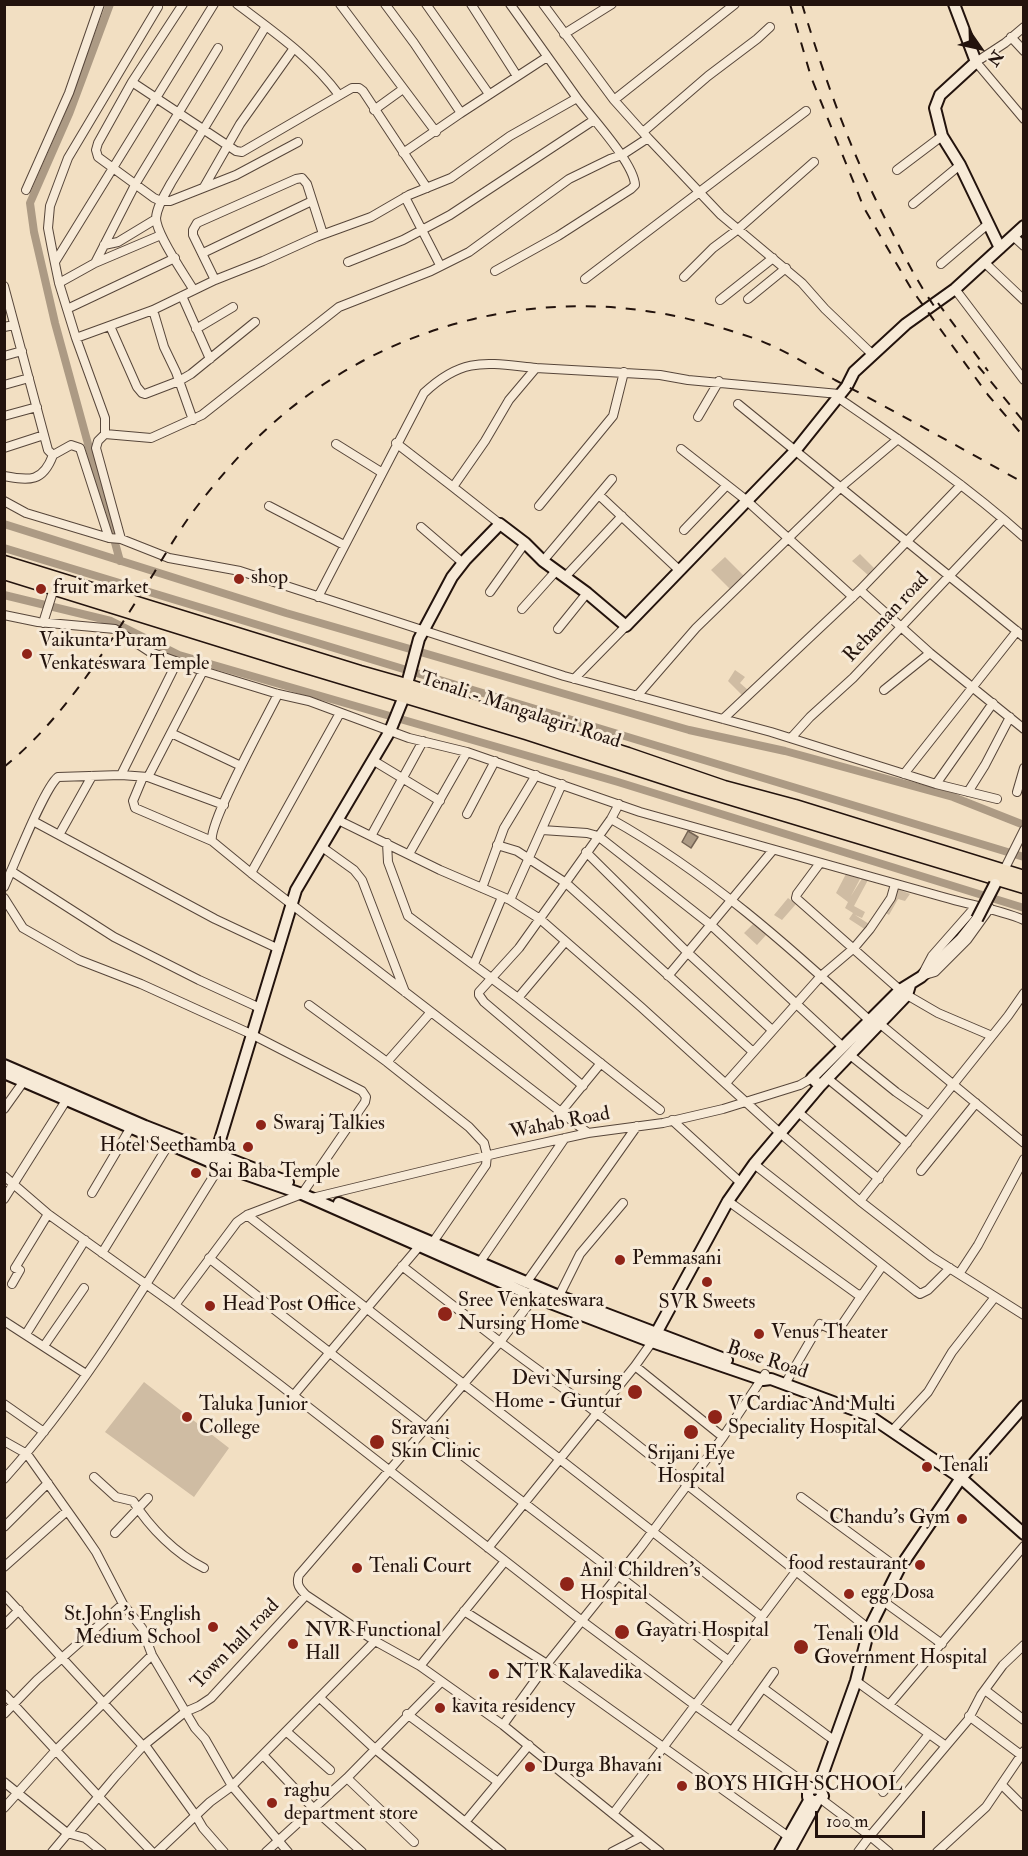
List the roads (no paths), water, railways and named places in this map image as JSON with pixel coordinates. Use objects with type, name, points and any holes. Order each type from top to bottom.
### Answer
[{"type":"main road","points":[[954,4],[976,62],[940,95],[935,108],[942,136],[960,165],[1000,248]]},
{"type":"main road","points":[[217,1161],[251,1034],[279,949],[291,902],[391,728],[421,635],[452,577],[463,562],[500,524],[626,626],[795,451],[847,386],[854,372],[906,324],[955,289],[1023,226]]},
{"type":"main road","points":[[4,562],[54,587]]},
{"type":"main road","points":[[4,573],[360,672],[405,690],[628,754],[724,787],[795,806],[1001,874],[1023,877]]},
{"type":"main road","points":[[1001,874],[1023,887]]},
{"type":"main road","points":[[654,1337],[728,1201],[754,1164],[847,1051],[905,990],[961,939],[977,919],[1001,874]]},
{"type":"main road","points":[[4,1065],[145,1126],[217,1161]]},
{"type":"main road","points":[[4,1073],[169,1144],[310,1194],[537,1293]]},
{"type":"main road","points":[[426,1245],[480,1262],[526,1282],[537,1293]]},
{"type":"main road","name":"Bose Road","points":[[537,1293],[868,1415],[961,1478],[1023,1534]]},
{"type":"main road","points":[[780,1851],[823,1793],[815,1787],[835,1741],[856,1681],[869,1629],[899,1569],[961,1478],[1023,1406]]},
{"type":"main road","points":[[789,1851],[816,1800]]},
{"type":"street","points":[[26,190],[69,93],[100,4]]},
{"type":"street","points":[[183,4],[132,82],[96,150],[98,157],[136,183],[149,195],[161,201],[181,198],[236,175],[298,142]]},
{"type":"street","points":[[55,262],[214,4]]},
{"type":"street","points":[[237,4],[294,48],[331,84],[339,95]]},
{"type":"street","points":[[340,4],[436,132]]},
{"type":"street","points":[[385,4],[461,113]]},
{"type":"street","points":[[426,4],[489,94]]},
{"type":"street","points":[[471,4],[517,76]]},
{"type":"street","points":[[495,271],[558,236],[631,189],[635,182],[622,155],[577,98],[510,4]]},
{"type":"street","points":[[543,4],[614,100],[645,135],[737,230],[786,268],[873,355]]},
{"type":"street","points":[[564,34],[600,7],[612,4]]},
{"type":"street","points":[[614,100],[735,4]]},
{"type":"street","points":[[120,539],[96,448],[98,441],[105,434],[105,417],[59,283],[48,228],[54,191],[68,158],[158,7]]},
{"type":"street","points":[[193,290],[161,235],[156,219],[161,201],[266,26]]},
{"type":"street","points":[[105,434],[151,438],[193,420],[339,308],[401,284],[469,252],[569,179],[622,155],[708,76],[770,27]]},
{"type":"street","points":[[1023,27],[976,62],[1023,119]]},
{"type":"street","points":[[1011,37],[1023,51]]},
{"type":"street","points":[[95,262],[136,183],[218,48]]},
{"type":"street","points":[[204,187],[227,144],[294,48]]},
{"type":"street","points":[[403,153],[547,57]]},
{"type":"street","points":[[132,82],[239,152],[249,150],[352,88],[359,88],[427,188]]},
{"type":"street","points":[[374,110],[403,89]]},
{"type":"street","points":[[76,338],[153,310],[215,280],[323,234],[371,217],[405,197],[451,178],[510,136],[577,98]]},
{"type":"street","points":[[585,279],[806,111]]},
{"type":"street","points":[[348,262],[403,240],[450,215],[594,120]]},
{"type":"street","points":[[897,170],[942,136]]},
{"type":"street","points":[[684,277],[713,248],[737,230],[814,162]]},
{"type":"street","points":[[913,204],[960,165]]},
{"type":"street","points":[[215,280],[193,235],[197,223],[299,178],[305,180],[307,184],[323,234]]},
{"type":"street","points":[[405,197],[440,266]]},
{"type":"street","points":[[203,253],[312,201]]},
{"type":"street","points":[[104,245],[118,242],[156,219]]},
{"type":"street","points":[[940,264],[988,224]]},
{"type":"street","points":[[59,283],[95,262],[161,235]]},
{"type":"street","points":[[1013,236],[1023,246]]},
{"type":"street","points":[[67,309],[175,258]]},
{"type":"street","points":[[720,300],[773,258]]},
{"type":"street","points":[[984,262],[1023,300]]},
{"type":"street","points":[[748,299],[786,268]]},
{"type":"street","points":[[4,286],[48,450],[53,454]]},
{"type":"street","points":[[955,289],[1023,380]]},
{"type":"street","points":[[182,296],[210,359]]},
{"type":"street","points":[[196,329],[233,306]]},
{"type":"street","points":[[153,310],[164,347],[193,420]]},
{"type":"street","points":[[110,326],[133,379],[142,393],[149,393],[179,381],[255,322]]},
{"type":"street","points":[[4,327],[14,324]]},
{"type":"street","points":[[4,356],[22,351]]},
{"type":"street","points":[[318,597],[424,393],[440,378],[455,369],[471,364],[624,372],[838,396],[960,485],[1023,537]]},
{"type":"street","points":[[453,487],[485,441],[509,400],[536,368]]},
{"type":"street","points":[[539,506],[613,416],[624,372]]},
{"type":"street","points":[[4,385],[29,378]]},
{"type":"street","points":[[698,417],[719,381]]},
{"type":"street","points":[[738,404],[1020,634],[971,686],[903,774]]},
{"type":"street","points":[[4,416],[37,407]]},
{"type":"street","points":[[4,448],[44,435]]},
{"type":"street","points":[[637,696],[696,628],[841,487],[898,439]]},
{"type":"street","points":[[336,444],[381,472]]},
{"type":"street","points":[[396,444],[500,524]]},
{"type":"street","points":[[4,476],[32,480],[45,471],[53,454],[71,445],[80,448],[110,538]]},
{"type":"street","points":[[681,449],[746,500],[853,597]]},
{"type":"street","points":[[543,561],[612,479]]},
{"type":"street","points":[[723,719],[853,597],[960,485]]},
{"type":"street","points":[[684,530],[726,486]]},
{"type":"street","points":[[599,495],[679,570]]},
{"type":"street","points":[[4,501],[26,513],[120,539],[169,558],[240,571],[421,635],[791,738],[936,784],[997,799]]},
{"type":"street","points":[[269,506],[344,545]]},
{"type":"street","points":[[522,609],[622,516]]},
{"type":"street","name":"Rehaman road","points":[[791,738],[810,717],[853,678],[1003,519]]},
{"type":"street","points":[[421,527],[463,562]]},
{"type":"street","points":[[490,591],[525,543]]},
{"type":"street","points":[[44,620],[54,587]]},
{"type":"street","points":[[860,590],[930,653],[1023,729]]},
{"type":"street","points":[[558,629],[587,593]]},
{"type":"street","points":[[4,615],[115,629],[150,652],[203,671],[309,701],[423,741],[467,752],[619,804],[773,850],[990,908],[1023,920]]},
{"type":"street","points":[[574,679],[626,626]]},
{"type":"street","points":[[884,690],[930,653]]},
{"type":"street","points":[[121,775],[177,662]]},
{"type":"street","points":[[203,671],[133,801],[135,808],[212,841],[588,1133]]},
{"type":"street","points":[[212,841],[213,828],[241,766],[278,694]]},
{"type":"street","points":[[936,784],[993,703]]},
{"type":"street","points":[[251,873],[340,713]]},
{"type":"street","points":[[968,792],[1010,717]]},
{"type":"street","points":[[171,733],[241,766]]},
{"type":"street","points":[[371,836],[423,741]]},
{"type":"street","points":[[409,854],[467,752]]},
{"type":"street","points":[[374,761],[440,801]]},
{"type":"street","points":[[466,814],[495,761]]},
{"type":"street","points":[[1017,792],[1023,768]]},
{"type":"street","points":[[4,887],[33,821],[55,780],[62,777],[121,775],[146,777],[224,805]]},
{"type":"street","points":[[482,888],[504,828],[536,775]]},
{"type":"street","points":[[59,835],[92,776]]},
{"type":"street","points":[[474,964],[506,899],[529,859],[562,784]]},
{"type":"street","points":[[582,1086],[480,998],[479,992],[519,948],[540,920],[611,819],[619,804]]},
{"type":"street","points":[[611,819],[646,839],[732,901],[874,1022],[1023,1143]]},
{"type":"street","points":[[338,820],[440,870],[506,899],[540,920],[860,1201],[950,1268],[1023,1315]]},
{"type":"street","points":[[33,821],[215,919],[279,949]]},
{"type":"street","points":[[542,830],[587,833],[598,836],[711,925],[847,1051],[891,1088],[929,1115]]},
{"type":"street","points":[[1001,874],[1023,830]]},
{"type":"street","points":[[387,843],[388,862],[408,916],[474,964],[660,1110]]},
{"type":"street","points":[[497,845],[517,851],[566,883],[752,1051]]},
{"type":"street","points":[[322,847],[354,870],[362,880],[405,992]]},
{"type":"street","points":[[668,976],[773,850]]},
{"type":"street","points":[[586,852],[688,953],[772,1030]]},
{"type":"street","points":[[820,863],[796,898],[905,990],[938,1013],[992,1036]]},
{"type":"street","points":[[11,871],[114,937],[260,1008]]},
{"type":"street","points":[[726,1083],[752,1051],[797,1005],[821,976],[854,948],[891,898],[895,884]]},
{"type":"street","points":[[4,898],[24,928],[79,960],[141,984],[251,1034],[362,1091],[366,1097],[310,1194]]},
{"type":"street","points":[[921,977],[927,963],[976,906]]},
{"type":"street","points":[[921,977],[936,972],[973,933],[990,908]]},
{"type":"street","points":[[518,998],[565,942]]},
{"type":"street","points":[[860,1201],[1023,994]]},
{"type":"street","points":[[293,1396],[402,1266],[426,1245],[484,1168],[488,1155],[483,1140],[469,1127],[387,1062],[309,1005]]},
{"type":"street","points":[[387,1062],[432,1012]]},
{"type":"street","points":[[560,1113],[601,1063]]},
{"type":"street","points":[[4,1110],[24,1081]]},
{"type":"street","points":[[820,1081],[906,1143]]},
{"type":"street","name":"Wahab Road","points":[[247,1215],[310,1194],[588,1133],[663,1123],[723,1109],[820,1081]]},
{"type":"street","points":[[4,1199],[67,1099]]},
{"type":"street","points":[[921,1171],[976,1103]]},
{"type":"street","points":[[798,1112],[879,1179]]},
{"type":"street","points":[[672,1120],[741,1183]]},
{"type":"street","points":[[526,1282],[637,1126]]},
{"type":"street","points":[[92,1193],[131,1127]]},
{"type":"street","points":[[480,1262],[565,1138]]},
{"type":"street","points":[[102,1253],[169,1144]]},
{"type":"street","points":[[959,1274],[978,1245],[1023,1159]]},
{"type":"street","points":[[4,1479],[27,1454],[86,1374],[145,1285],[217,1161]]},
{"type":"street","points":[[754,1164],[920,1294],[928,1290],[950,1268]]},
{"type":"street","points":[[4,1176],[15,1183],[48,1214],[175,1305],[582,1621],[696,1706],[815,1787]]},
{"type":"street","points":[[728,1201],[853,1291],[862,1295]]},
{"type":"street","points":[[557,1300],[577,1258],[623,1203]]},
{"type":"street","points":[[12,1284],[20,1270],[15,1268],[48,1214]]},
{"type":"street","points":[[175,1305],[232,1227],[247,1215],[559,1461],[762,1617]]},
{"type":"street","points":[[26,1334],[85,1240]]},
{"type":"street","points":[[209,1258],[729,1661]]},
{"type":"street","points":[[785,1384],[820,1324],[837,1332],[882,1265]]},
{"type":"street","points":[[402,1266],[597,1413],[869,1629]]},
{"type":"street","points":[[44,1346],[84,1288]]},
{"type":"street","points":[[537,1293],[500,1342],[299,1575],[297,1581],[300,1589],[306,1594],[375,1641],[420,1666],[503,1725],[660,1851]]},
{"type":"street","points":[[892,1431],[928,1392],[952,1352],[995,1297]]},
{"type":"street","points":[[4,1321],[86,1374]]},
{"type":"street","points":[[488,1548],[635,1366],[654,1337]]},
{"type":"street","points":[[635,1366],[723,1437]]},
{"type":"street","points":[[503,1725],[547,1664],[652,1532],[766,1378]]},
{"type":"street","points":[[4,1404],[44,1431]]},
{"type":"street","points":[[4,1441],[27,1454],[96,1552],[123,1604],[142,1628],[152,1655],[180,1699],[185,1712],[205,1739],[232,1786],[288,1851]]},
{"type":"street","points":[[94,1477],[116,1497],[133,1501],[185,1559],[204,1568]]},
{"type":"street","points":[[4,1527],[48,1483]]},
{"type":"street","points":[[801,1497],[899,1569]]},
{"type":"street","points":[[115,1533],[148,1498]]},
{"type":"street","points":[[4,1567],[67,1511]]},
{"type":"street","points":[[889,1705],[1023,1546]]},
{"type":"street","points":[[420,1666],[505,1561]]},
{"type":"street","points":[[613,1814],[797,1570]]},
{"type":"street","name":"Town hall road","points":[[52,1851],[144,1745],[185,1712],[211,1698],[306,1594]]},
{"type":"street","points":[[4,1595],[144,1745],[203,1828],[224,1851]]},
{"type":"street","points":[[883,1601],[942,1644]]},
{"type":"street","points":[[4,1714],[61,1658],[123,1604]]},
{"type":"street","points":[[4,1625],[19,1610]]},
{"type":"street","points":[[464,1611],[547,1664],[789,1837]]},
{"type":"street","points":[[157,1851],[264,1756],[375,1641]]},
{"type":"street","points":[[858,1851],[969,1716],[1003,1665],[1023,1645]]},
{"type":"street","points":[[4,1808],[19,1794],[56,1750],[152,1655]]},
{"type":"street","points":[[732,1731],[774,1672]]},
{"type":"street","points":[[856,1681],[945,1746]]},
{"type":"street","points":[[266,1851],[347,1778],[407,1714],[441,1682]]},
{"type":"street","points":[[763,1688],[835,1741]]},
{"type":"street","points":[[985,1690],[1023,1720]]},
{"type":"street","points":[[4,1694],[152,1851]]},
{"type":"street","points":[[320,1698],[375,1749],[502,1851]]},
{"type":"street","points":[[407,1714],[498,1782]]},
{"type":"street","points":[[937,1851],[986,1807],[1022,1753],[969,1716]]},
{"type":"street","points":[[287,1732],[330,1770]]},
{"type":"street","points":[[883,1792],[929,1734]]},
{"type":"street","points":[[466,1821],[529,1746]]},
{"type":"street","points":[[264,1756],[314,1809],[362,1851]]},
{"type":"street","points":[[347,1778],[414,1842]]},
{"type":"street","points":[[4,1782],[67,1833],[86,1838],[102,1851]]},
{"type":"street","points":[[1002,1785],[1023,1807]]},
{"type":"street","points":[[816,1800],[889,1851]]},
{"type":"street","points":[[612,1851],[641,1837]]},
{"type":"waterway","points":[[110,4],[69,114],[30,203],[34,232],[55,323],[120,561]]},
{"type":"waterway","points":[[4,524],[286,613],[689,730],[785,751],[953,797],[1024,825]]},
{"type":"waterway","points":[[4,548],[1024,857]]},
{"type":"waterway","points":[[4,595],[111,621],[179,655],[618,782],[1024,908]]},
{"type":"railway","points":[[790,4],[811,77],[864,208],[912,290],[988,395],[1024,437]]},
{"type":"railway","points":[[802,4],[852,148],[907,262],[939,313]]},
{"type":"railway","points":[[938,303],[988,371]]},
{"type":"railway","points":[[4,767],[27,747],[68,701],[104,651],[189,517],[251,444],[311,393],[354,366],[399,344],[446,326],[496,314],[546,308],[596,306],[646,311],[702,322],[756,339],[776,348],[1024,483]]},
{"type":"railway","points":[[978,366],[1024,422]]},
{"type":"place","name":"shop","points":[[239,579]]},
{"type":"place","name":"fruit market","points":[[41,589]]},
{"type":"place","name":"Vaikunta Puram Venkateswara Temple","points":[[27,654]]},
{"type":"place","name":"Swaraj Talkies","points":[[261,1125]]},
{"type":"place","name":"Hotel Seethamba","points":[[248,1147]]},
{"type":"place","name":"Sai Baba Temple","points":[[196,1173]]},
{"type":"place","name":"Pemmasani","points":[[620,1260]]},
{"type":"place","name":"SVR Sweets","points":[[707,1282]]},
{"type":"place","name":"Head Post Office","points":[[210,1306]]},
{"type":"place","name":"Sree Venkateswara Nursing Home","points":[[445,1314]]},
{"type":"place","name":"Venus Theater","points":[[759,1334]]},
{"type":"place","name":"Devi Nursing Home - Guntur","points":[[635,1392]]},
{"type":"place","name":"Taluka Junior College","points":[[187,1417]]},
{"type":"place","name":"V Cardiac And Multi Speciality Hospital","points":[[715,1417]]},
{"type":"place","name":"Srijani Eye Hospital","points":[[691,1432]]},
{"type":"place","name":"Sravani Skin Clinic","points":[[377,1442]]},
{"type":"place","name":"Tenali","points":[[927,1467]]},
{"type":"place","name":"Chandu's Gym","points":[[962,1519]]},
{"type":"place","name":"food restaurant","points":[[920,1565]]},
{"type":"place","name":"Tenali Court","points":[[357,1568]]},
{"type":"place","name":"Anil Children's Hospital","points":[[567,1584]]},
{"type":"place","name":"egg Dosa","points":[[849,1594]]},
{"type":"place","name":"St.John's English Medium School","points":[[213,1627]]},
{"type":"place","name":"Gayatri Hospital","points":[[622,1632]]},
{"type":"place","name":"NVR Functional Hall","points":[[293,1644]]},
{"type":"place","name":"Tenali Old Government Hospital","points":[[801,1647]]},
{"type":"place","name":"NTR Kalavedika","points":[[494,1674]]},
{"type":"place","name":"kavita residency","points":[[440,1708]]},
{"type":"place","name":"Durga Bhavani","points":[[530,1767]]},
{"type":"place","name":"BOYS HIGH SCHOOL","points":[[682,1786]]},
{"type":"place","name":"raghu department store","points":[[272,1803]]}]
